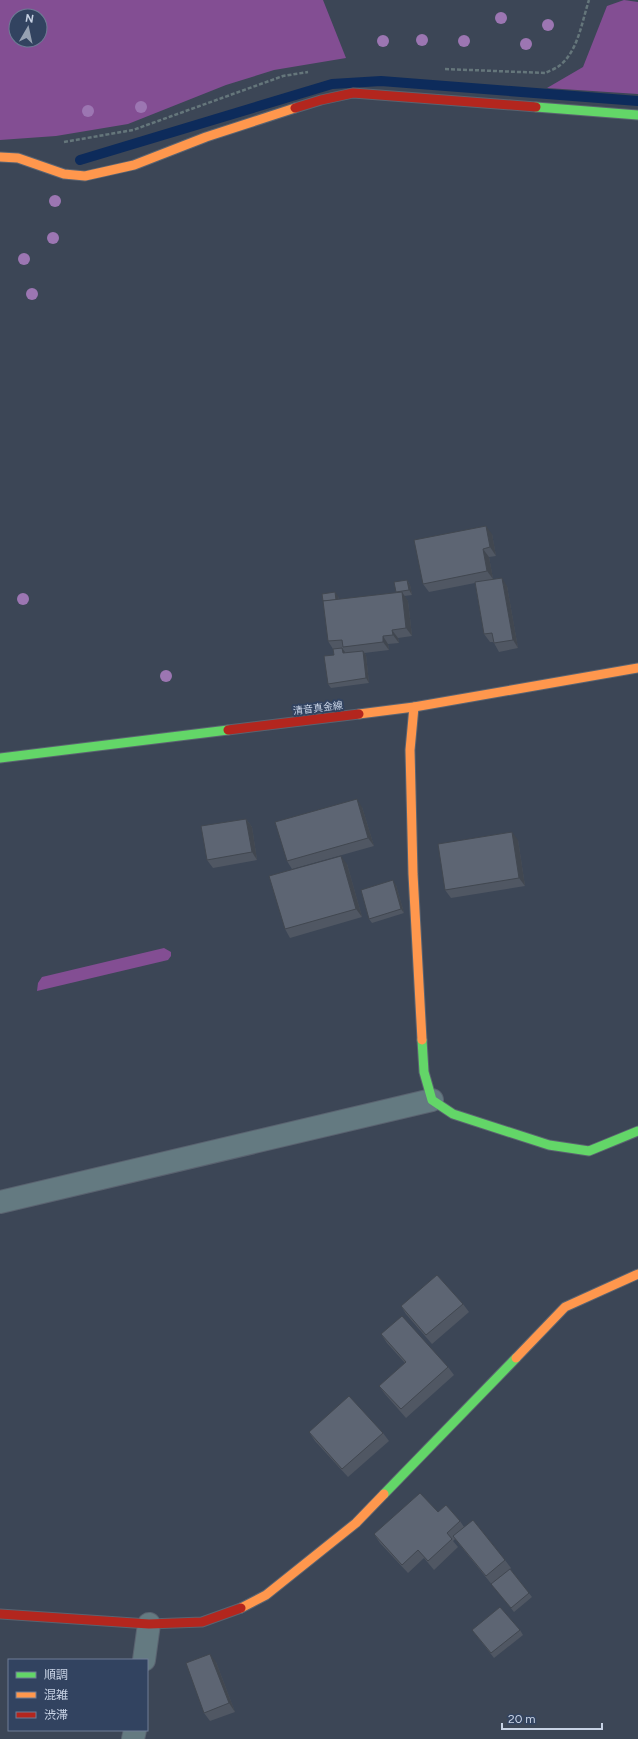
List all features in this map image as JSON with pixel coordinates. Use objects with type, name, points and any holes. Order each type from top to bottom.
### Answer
[{"type":"street","points":[[0,157],[18,158],[64,174],[85,176],[134,165],[206,137],[321,100],[354,93],[638,115]]},
{"type":"street","name":"清音真金線","points":[[0,758],[414,707],[638,668]]},
{"type":"street","points":[[414,707],[410,750],[413,874],[424,1072],[432,1100],[453,1114],[549,1145],[589,1151],[638,1131]]},
{"type":"street","points":[[0,1202],[432,1100]]},
{"type":"street","points":[[0,1614],[149,1624],[202,1622],[237,1610],[266,1595],[356,1524],[565,1307],[638,1274]]},
{"type":"street","points":[[144,1659],[149,1624]]},
{"type":"shaded area","points":[[0,0],[323,0],[346,58],[274,70],[226,85],[128,124],[56,136],[0,140]]},
{"type":"shaded area","points":[[624,0],[638,2],[638,94],[547,88],[583,67],[607,6]]},
{"type":"shaded area","points":[[164,948],[171,952],[171,956],[168,960],[37,991],[38,983],[42,977]]},
{"type":"building","points":[[486,526],[490,547],[483,549],[487,571],[423,584],[414,540]]},
{"type":"building","points":[[502,578],[513,640],[494,643],[492,633],[484,634],[475,582]]},
{"type":"building","points":[[407,580],[409,590],[396,592],[394,582]]},
{"type":"building","points":[[335,592],[336,600],[323,601],[322,594]]},
{"type":"building","points":[[402,592],[406,628],[392,630],[393,635],[383,636],[383,642],[343,647],[342,640],[328,641],[323,601]]},
{"type":"building","points":[[342,648],[343,653],[363,651],[366,678],[328,684],[324,656],[334,655],[333,649]]},
{"type":"building","points":[[357,799],[368,838],[287,861],[275,822]]},
{"type":"building","points":[[246,819],[252,852],[207,860],[201,826]]},
{"type":"building","points":[[512,832],[519,878],[445,890],[438,844]]},
{"type":"building","points":[[341,856],[356,909],[285,929],[269,876]]},
{"type":"building","points":[[393,880],[401,909],[369,919],[361,890]]},
{"type":"building","points":[[437,1275],[463,1304],[426,1335],[401,1306]]},
{"type":"building","points":[[402,1316],[448,1367],[401,1409],[379,1386],[406,1362],[381,1334]]},
{"type":"building","points":[[349,1396],[383,1433],[342,1469],[309,1432]]},
{"type":"building","points":[[420,1493],[438,1512],[446,1505],[460,1521],[447,1533],[452,1539],[428,1561],[418,1550],[402,1565],[374,1534]]},
{"type":"building","points":[[473,1520],[505,1560],[486,1576],[453,1536]]},
{"type":"building","points":[[510,1569],[529,1593],[511,1608],[491,1584]]},
{"type":"building","points":[[500,1607],[520,1630],[491,1653],[472,1630]]},
{"type":"building","points":[[210,1654],[229,1703],[204,1713],[186,1663]]},
{"type":"waterway","points":[[80,160],[332,84],[381,81],[638,101]]},
{"type":"traffic: fast","points":[[536,107],[638,115]]},
{"type":"traffic: fast","points":[[0,758],[228,730]]},
{"type":"traffic: fast","points":[[422,1040],[424,1072],[432,1100],[453,1114],[549,1145],[589,1151],[638,1131]]},
{"type":"traffic: fast","points":[[384,1494],[516,1358]]},
{"type":"traffic: slow","points":[[0,157],[18,158],[64,174],[85,176],[134,165],[206,137],[295,108]]},
{"type":"traffic: slow","points":[[359,714],[414,707],[638,668]]},
{"type":"traffic: slow","points":[[414,707],[410,750],[413,874],[422,1040]]},
{"type":"traffic: slow","points":[[516,1358],[565,1307],[638,1274]]},
{"type":"traffic: slow","points":[[241,1608],[266,1595],[356,1523],[384,1494]]},
{"type":"traffic: jam","points":[[295,108],[321,100],[353,93],[536,107]]},
{"type":"traffic: jam","points":[[228,730],[359,714]]},
{"type":"traffic: jam","points":[[0,1614],[149,1624],[202,1622],[241,1608]]}]
